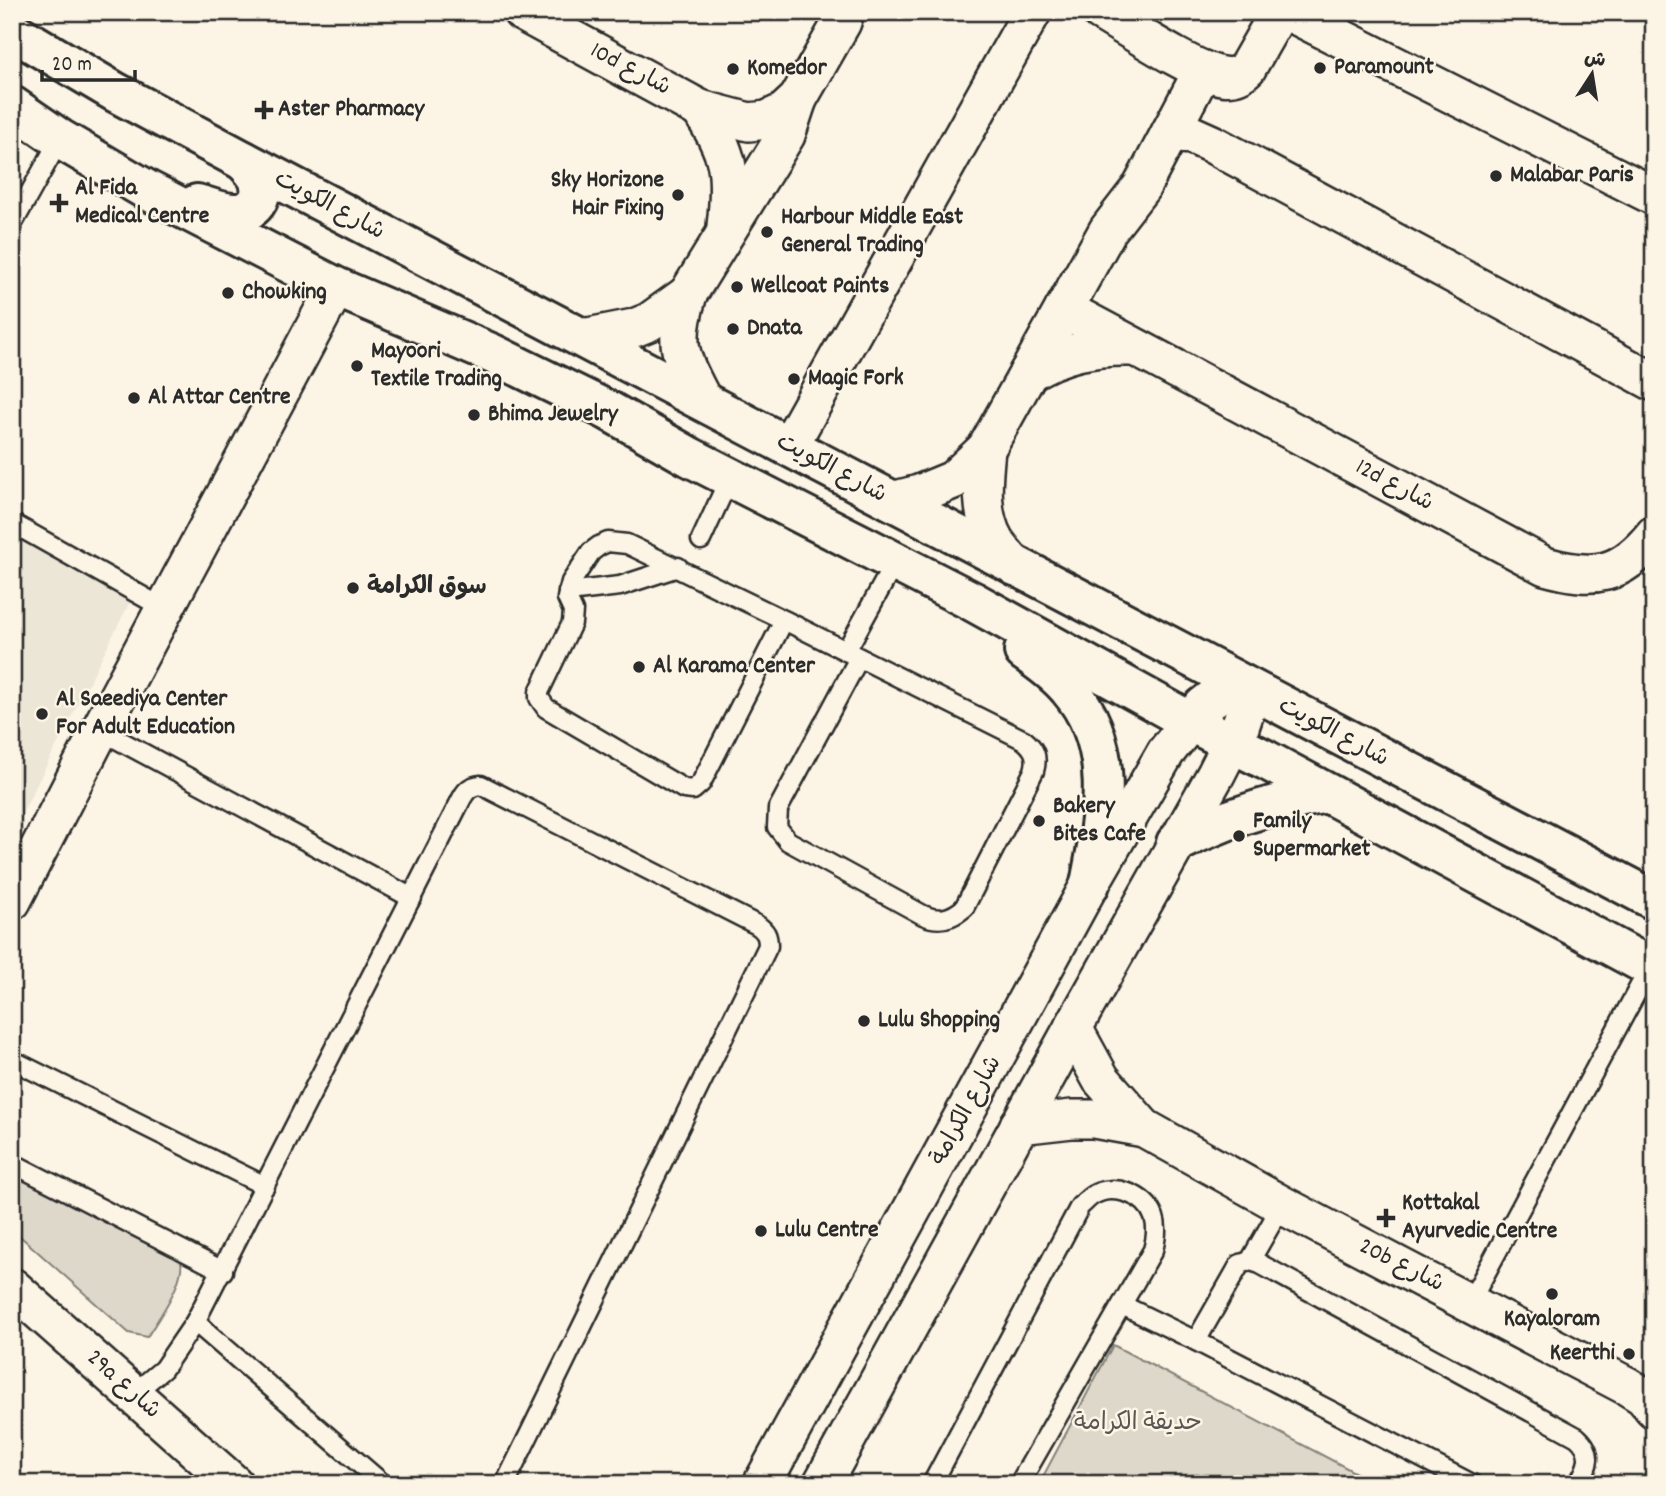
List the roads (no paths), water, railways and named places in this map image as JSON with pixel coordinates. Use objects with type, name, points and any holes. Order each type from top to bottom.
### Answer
[{"type":"main road","name":"شارع الكويت","points":[[12,31],[116,92],[244,161],[1653,900]]},
{"type":"main road","points":[[12,106],[60,139],[147,190],[335,287],[494,354],[609,411],[730,477],[972,601],[1189,722],[1652,968]]},
{"type":"main road","points":[[147,190],[233,213],[244,212],[253,207],[260,198],[261,187],[257,177],[244,161]]},
{"type":"main road","points":[[972,601],[998,629],[1052,671],[1070,689],[1086,712],[1103,763],[1104,789],[1090,884]]},
{"type":"main road","points":[[1176,844],[1243,814],[1326,793]]},
{"type":"street","name":"10d شارع","points":[[522,12],[701,109],[739,120],[758,121],[784,112],[798,99]]},
{"type":"street","name":"10d شارع","points":[[702,399],[681,356],[678,340],[688,294],[786,135],[798,99],[842,22],[845,12]]},
{"type":"street","points":[[789,446],[1032,12]]},
{"type":"street","points":[[1101,12],[1191,64],[1222,76],[1241,74],[1247,68],[1279,12]]},
{"type":"street","points":[[1289,12],[1654,196]]},
{"type":"street","points":[[892,501],[919,494],[953,480],[986,449],[1108,230],[1137,193],[1170,133],[1191,64]]},
{"type":"street","points":[[1108,230],[1125,176],[1191,64]]},
{"type":"street","name":"10d شارع","points":[[701,109],[720,141],[727,160],[730,181],[725,234]]},
{"type":"street","points":[[1170,133],[1192,135],[1212,144],[1654,382]]},
{"type":"street","points":[[12,901],[335,287]]},
{"type":"street","name":"10d شارع","points":[[583,338],[625,330],[649,322],[688,294]]},
{"type":"street","name":"12d شارع","points":[[1064,309],[1545,566],[1567,572],[1603,572],[1636,556],[1654,535]]},
{"type":"street","points":[[1028,373],[1067,354],[1089,349],[1135,347]]},
{"type":"street","points":[[986,449],[983,497],[986,520],[995,541],[1016,567]]},
{"type":"street","points":[[822,1484],[1232,743],[1247,710],[1243,686]]},
{"type":"street","name":"شارع الكرامة","points":[[762,1484],[1090,884],[1166,752],[1203,706],[1243,686]]},
{"type":"street","name":"20b شارع","points":[[1073,1028],[1101,1079],[1144,1128]]},
{"type":"street","name":"20b شارع","points":[[1019,1125],[1094,1119],[1144,1128],[1282,1205],[1627,1386],[1643,1396],[1654,1409]]},
{"type":"street","name":"29a شارع","points":[[12,1287],[234,1484]]},
{"type":"lane","points":[[12,225],[60,139]]},
{"type":"lane","points":[[701,540],[730,477]]},
{"type":"lane","points":[[12,523],[165,608]]},
{"type":"lane","points":[[784,620],[701,783],[693,790],[688,791],[546,708],[542,703],[540,686],[572,623],[573,611],[568,593],[571,582],[591,552],[608,542],[627,544],[686,567],[784,620],[853,654],[1024,740],[1036,753],[1034,771],[964,908],[956,915],[933,919],[923,915],[788,841],[777,827],[778,809],[853,654],[895,562]]},
{"type":"lane","points":[[568,593],[620,586],[686,567]]},
{"type":"lane","points":[[100,730],[412,898]]},
{"type":"lane","points":[[133,1394],[163,1369],[195,1322],[461,798],[473,786],[481,785],[703,896],[757,925],[768,937],[765,954],[505,1484]]},
{"type":"lane","points":[[1470,1302],[1652,968]]},
{"type":"lane","points":[[12,1060],[265,1186]]},
{"type":"lane","points":[[12,1163],[223,1271]]},
{"type":"lane","points":[[932,1484],[1080,1206],[1093,1195],[1110,1190],[1127,1192],[1144,1201],[1154,1216],[1157,1233],[1153,1250],[1019,1484]]},
{"type":"lane","points":[[1196,1341],[1238,1266],[1250,1261],[1282,1205]]},
{"type":"lane","points":[[1250,1261],[1577,1437],[1585,1444],[1589,1453],[1589,1464],[1578,1484]]},
{"type":"lane","points":[[1122,1305],[1472,1484]]},
{"type":"lane","points":[[195,1322],[382,1483]]},
{"type":"place","name":"Paramount","points":[[1320,68]]},
{"type":"place","name":"Komedor","points":[[733,69]]},
{"type":"place","name":"Aster Pharmacy","points":[[264,110]]},
{"type":"place","name":"Malabar Paris","points":[[1496,176]]},
{"type":"place","name":"Sky Horizone Hair Fixing","points":[[678,195]]},
{"type":"place","name":"Al Fida Medical Centre","points":[[59,203]]},
{"type":"place","name":"Harbour Middle East General Trading","points":[[767,232]]},
{"type":"place","name":"Wellcoat Paints","points":[[737,287]]},
{"type":"place","name":"Chowking","points":[[228,293]]},
{"type":"place","name":"Dnata","points":[[733,329]]},
{"type":"place","name":"Mayoori Textile Trading","points":[[357,366]]},
{"type":"place","name":"Magic Fork","points":[[794,379]]},
{"type":"place","name":"Al Attar Centre","points":[[134,398]]},
{"type":"place","name":"Bhima Jewelry","points":[[474,415]]},
{"type":"place","name":"سوق الكرامة","points":[[353,588]]},
{"type":"place","name":"Al Karama Center","points":[[639,667]]},
{"type":"place","name":"Al Saeediya Center For Adult Education","points":[[42,714]]},
{"type":"place","name":"Bakery Bites Cafe","points":[[1039,821]]},
{"type":"place","name":"Family Supermarket","points":[[1239,836]]},
{"type":"place","name":"Lulu Shopping","points":[[864,1021]]},
{"type":"place","name":"Kottakal Ayurvedic Centre","points":[[1386,1218]]},
{"type":"place","name":"Lulu Centre","points":[[761,1231]]},
{"type":"place","name":"Kayaloram","points":[[1552,1294]]},
{"type":"place","name":"Keerthi","points":[[1629,1354]]},
{"type":"park label","name":"حديقة الكرامة","points":[[1138,1424]]}]
